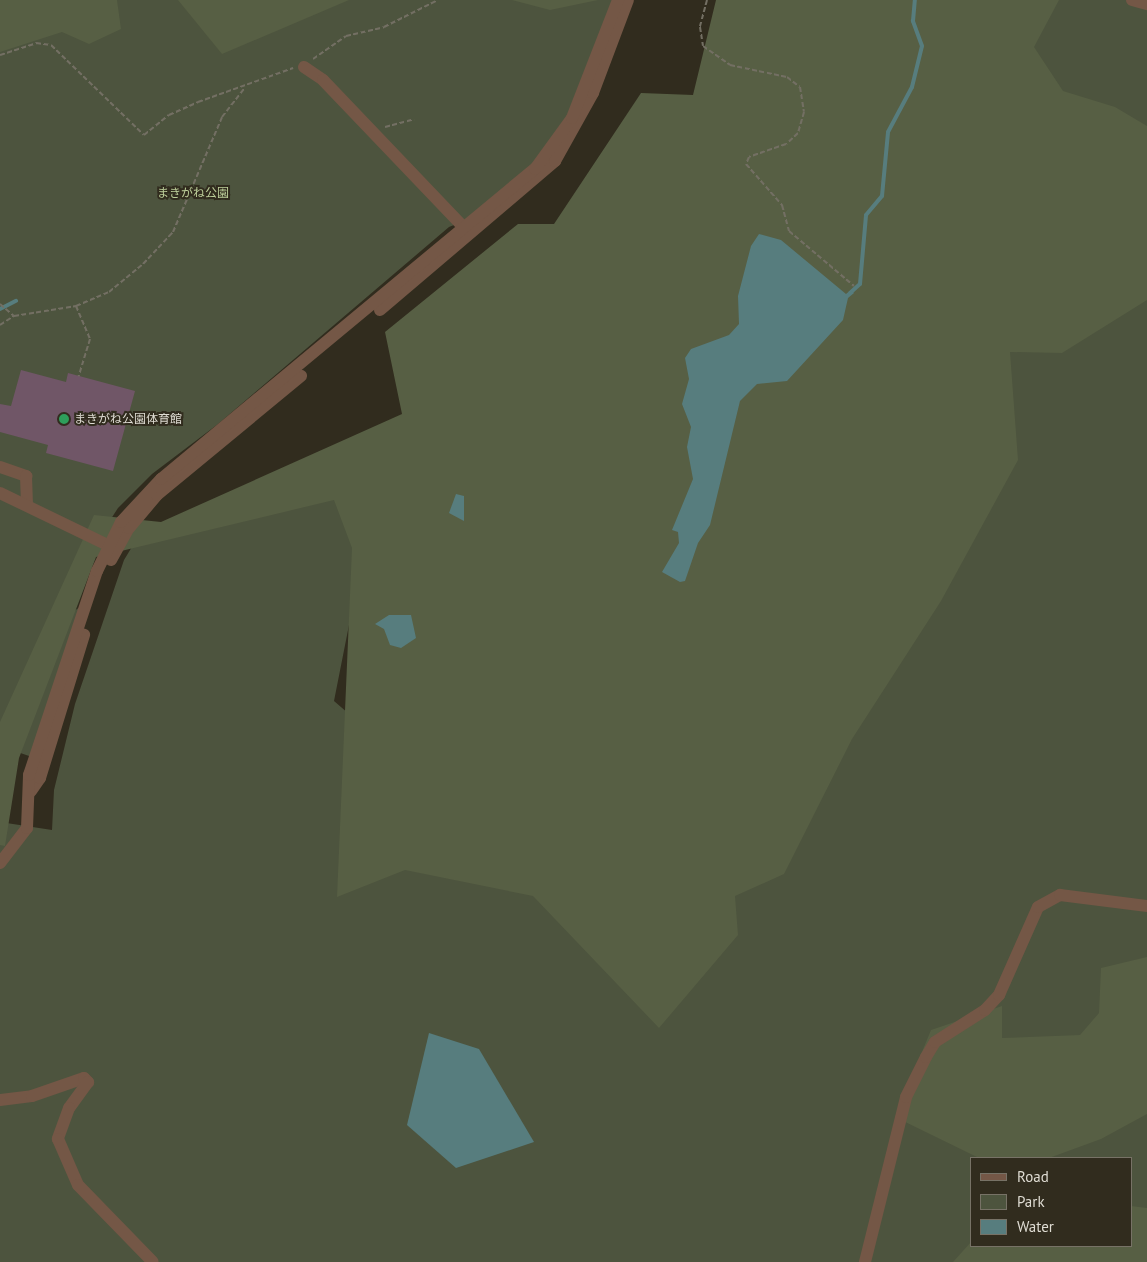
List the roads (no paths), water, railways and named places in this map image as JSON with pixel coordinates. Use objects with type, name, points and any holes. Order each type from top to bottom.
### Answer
[{"type":"street","points":[[468,232],[535,169],[566,129],[606,40],[618,0]]},
{"type":"street","points":[[0,862],[27,828],[31,791],[29,775],[43,729],[112,547],[131,509],[161,479],[468,232],[538,180],[567,144],[615,41],[628,0]]},
{"type":"street","points":[[1132,0],[1147,4]]},
{"type":"street","points":[[304,67],[323,80],[468,232]]},
{"type":"street","points":[[0,467],[26,476],[27,505]]},
{"type":"street","points":[[0,492],[112,547]]},
{"type":"street","points":[[865,1262],[906,1097],[935,1042],[985,1010],[999,995],[1038,907],[1060,895],[1147,906]]},
{"type":"street","points":[[0,1100],[32,1096],[84,1078],[88,1082],[69,1108],[58,1139],[78,1185],[153,1262]]},
{"type":"water","points":[[759,234],[781,240],[846,294],[851,290],[854,293],[848,298],[843,320],[787,381],[757,384],[740,401],[710,525],[698,543],[685,581],[680,582],[662,572],[679,543],[678,532],[672,530],[693,479],[687,447],[691,427],[682,404],[689,379],[685,358],[691,349],[729,335],[739,324],[738,296],[751,246]]},
{"type":"water","points":[[456,494],[464,496],[464,521],[449,513]]},
{"type":"water","points":[[389,615],[411,615],[416,638],[401,648],[390,645],[384,629],[375,624]]},
{"type":"water","points":[[429,1033],[479,1049],[534,1142],[456,1168],[407,1125]]},
{"type":"waterway","points":[[850,293],[860,284],[866,215],[882,196],[888,132],[912,87],[922,46],[913,21],[915,0]]},
{"type":"waterway","points":[[0,309],[16,301]]},
{"type":"place","name":"まきがね公園体育館","points":[[64,419]]},
{"type":"park label","name":"まきがね公園","points":[[193,193]]}]
